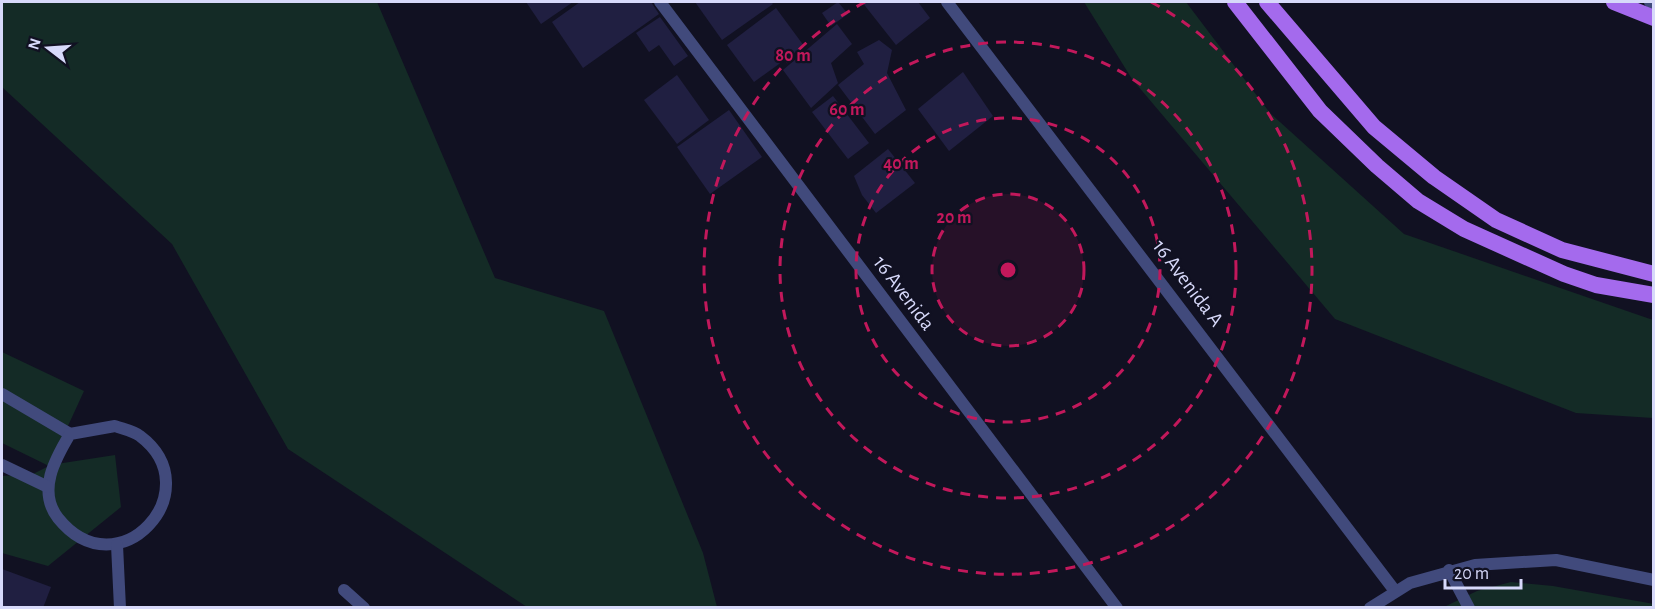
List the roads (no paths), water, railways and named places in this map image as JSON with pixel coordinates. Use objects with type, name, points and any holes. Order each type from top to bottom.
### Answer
[{"type":"main road","points":[[1234,2],[1320,111],[1377,166],[1418,201],[1464,229],[1564,274],[1596,285],[1653,295]]},
{"type":"main road","points":[[1267,2],[1374,127],[1434,177],[1496,220],[1562,250],[1653,274]]},
{"type":"main road","points":[[1614,2],[1653,18]]},
{"type":"street","name":"16 Avenida","points":[[660,2],[1117,608]]},
{"type":"street","name":"16 Avenida A","points":[[947,2],[1395,591]]},
{"type":"street","points":[[2,394],[70,434]]},
{"type":"street","points":[[115,426],[139,435],[157,452],[166,476],[165,502],[147,530],[117,545],[92,544],[69,532],[53,512],[48,487],[53,462],[70,434],[115,426]]},
{"type":"street","points":[[2,465],[48,487]]},
{"type":"street","points":[[117,545],[120,608]]},
{"type":"street","points":[[1370,608],[1395,591],[1449,570],[1496,563],[1556,560],[1653,580]]},
{"type":"street","points":[[1449,570],[1469,608]]},
{"type":"street","points":[[344,590],[364,608]]}]
